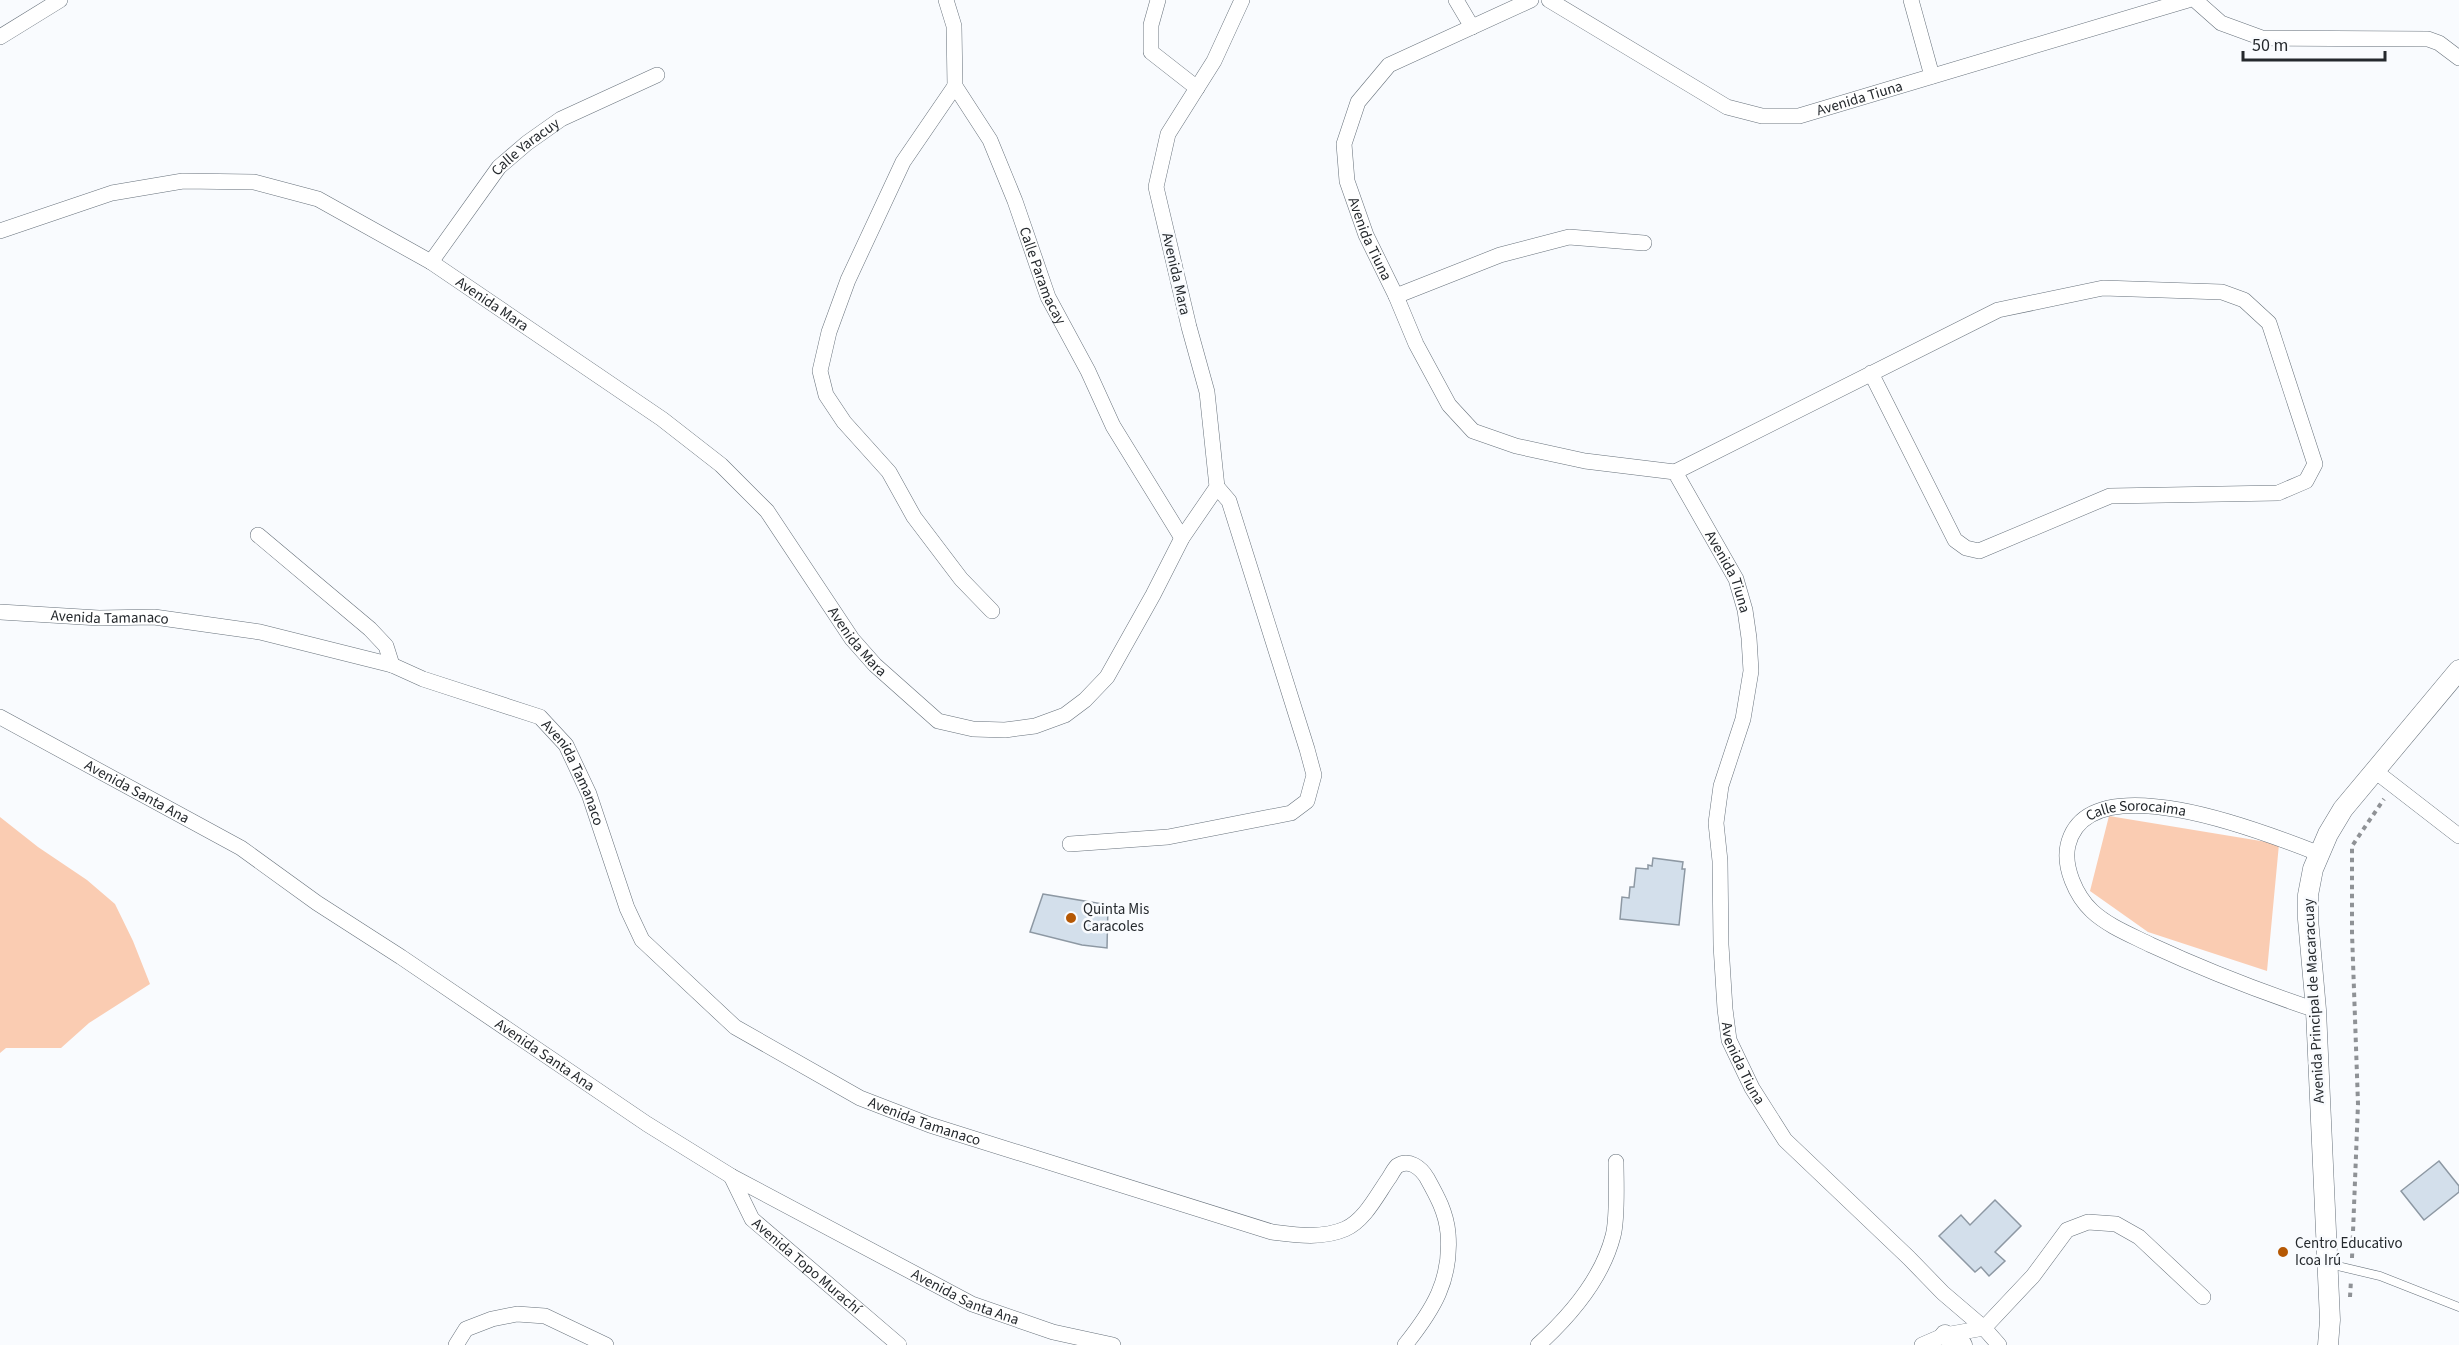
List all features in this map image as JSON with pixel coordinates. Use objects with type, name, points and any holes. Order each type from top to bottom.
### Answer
[{"type":"street","points":[[0,38],[60,0]]},
{"type":"street","points":[[946,0],[954,26],[956,86],[903,162],[848,280],[830,332],[820,371],[826,395],[844,422],[889,472],[914,517],[961,579],[992,611]]},
{"type":"street","points":[[1158,0],[1150,25],[1151,52],[1197,88]]},
{"type":"street","name":"Avenida Mara","points":[[0,231],[112,193],[183,181],[254,182],[318,199],[431,262],[662,419],[721,465],[767,511],[852,639],[875,665],[938,721],[973,729],[1005,730],[1035,726],[1065,715],[1085,700],[1107,676],[1153,596],[1182,538],[1217,487],[1207,392],[1156,187],[1168,134],[1214,61],[1242,0]]},
{"type":"street","points":[[1456,0],[1472,27]]},
{"type":"street","name":"Avenida Tiuna","points":[[1531,0],[1389,65],[1358,102],[1344,144],[1347,181],[1366,235],[1396,296],[1416,344],[1449,405],[1473,430],[1516,446],[1585,461],[1675,472],[1736,579],[1745,610],[1751,671],[1743,719],[1721,786],[1716,823],[1720,861],[1721,945],[1729,1040],[1752,1088],[1785,1140],[1943,1293],[1984,1328],[1999,1345]]},
{"type":"street","name":"Avenida Tiuna","points":[[1549,0],[1727,107],[1762,116],[1799,116],[2188,0]]},
{"type":"street","points":[[1911,0],[1932,76]]},
{"type":"street","points":[[2194,0],[2221,23],[2262,38],[2428,39],[2439,42],[2459,58]]},
{"type":"street","name":"Calle Yaracuy","points":[[431,262],[499,166],[526,143],[561,119],[603,102],[657,75]]},
{"type":"street","name":"Calle Paramacay","points":[[956,86],[990,140],[1015,201],[1048,297],[1088,371],[1113,426],[1182,538]]},
{"type":"street","points":[[1396,296],[1500,255],[1569,237],[1644,243]]},
{"type":"street","points":[[1675,472],[1871,373],[1998,310],[2103,288],[2222,292],[2244,300],[2269,323],[2315,464],[2306,481],[2278,493],[2110,496],[1979,551],[1966,549],[1955,540],[1871,373]]},
{"type":"street","points":[[1070,844],[1168,837],[1291,813],[1307,801],[1314,775],[1308,748],[1229,501],[1217,487]]},
{"type":"street","points":[[258,535],[370,629],[386,646],[393,665]]},
{"type":"street","name":"Avenida Tamanaco","points":[[0,612],[99,618],[154,617],[260,632],[393,665],[423,679],[540,717],[566,745],[589,794],[627,909],[642,940],[735,1027],[860,1098],[930,1125],[1272,1232],[1312,1236],[1345,1229],[1365,1214],[1397,1167],[1409,1163],[1421,1168],[1440,1202],[1447,1223],[1449,1249],[1447,1275],[1422,1324],[1405,1345]]},
{"type":"street","name":"Avenida Principal de Macaracuay","points":[[2328,1345],[2330,1320],[2328,1263],[2316,1010],[2308,911],[2310,882],[2320,854],[2343,809],[2459,670]]},
{"type":"street","name":"Avenida Santa Ana","points":[[0,717],[241,848],[317,903],[401,957],[647,1124],[731,1176],[972,1304],[1053,1332],[1113,1345]]},
{"type":"street","points":[[2375,771],[2459,836]]},
{"type":"street","name":"Calle Sorocaima","points":[[2316,1010],[2242,985],[2116,928],[2091,911],[2077,891],[2066,862],[2068,844],[2081,819],[2107,807],[2135,804],[2184,811],[2271,835],[2320,854]]},
{"type":"street","points":[[1538,1345],[1564,1321],[1597,1275],[1614,1235],[1617,1162]]},
{"type":"street","name":"Avenida Topo Murachí","points":[[731,1176],[752,1219],[899,1345]]},
{"type":"street","points":[[1922,1345],[1953,1340],[1984,1328],[2033,1276],[2067,1230],[2088,1222],[2116,1224],[2139,1237],[2203,1297]]},
{"type":"street","points":[[456,1345],[466,1329],[492,1318],[517,1314],[545,1316],[606,1345]]},
{"type":"lane","points":[[2328,1263],[2380,1276],[2459,1307]]},
{"type":"path","points":[[2349,1299],[2358,1104],[2352,933],[2352,846],[2380,802],[2397,787]]},
{"type":"shaded area","points":[[2109,816],[2279,844],[2267,971],[2148,932],[2090,891]]},
{"type":"shaded area","points":[[0,817],[38,847],[87,880],[115,904],[150,984],[89,1023],[61,1048],[6,1048],[0,1053]]},
{"type":"building","points":[[1653,858],[1683,862],[1682,869],[1685,869],[1679,925],[1620,919],[1622,897],[1629,898],[1630,887],[1634,887],[1636,868],[1648,869],[1648,865],[1652,866]]},
{"type":"building","name":"Quinta Mis Caracoles","points":[[1043,894],[1108,905],[1107,948],[1082,945],[1030,932]]},
{"type":"building","points":[[2439,1161],[2459,1186],[2459,1192],[2424,1220],[2401,1191]]},
{"type":"building","points":[[1995,1200],[2021,1226],[1995,1252],[2005,1261],[1989,1276],[1981,1267],[1975,1272],[1939,1236],[1961,1215],[1970,1225]]},
{"type":"place","name":"Quinta Mis Caracoles","points":[[1071,918]]},
{"type":"place","name":"Centro Educativo Icoa Irú","points":[[2283,1252]]}]
